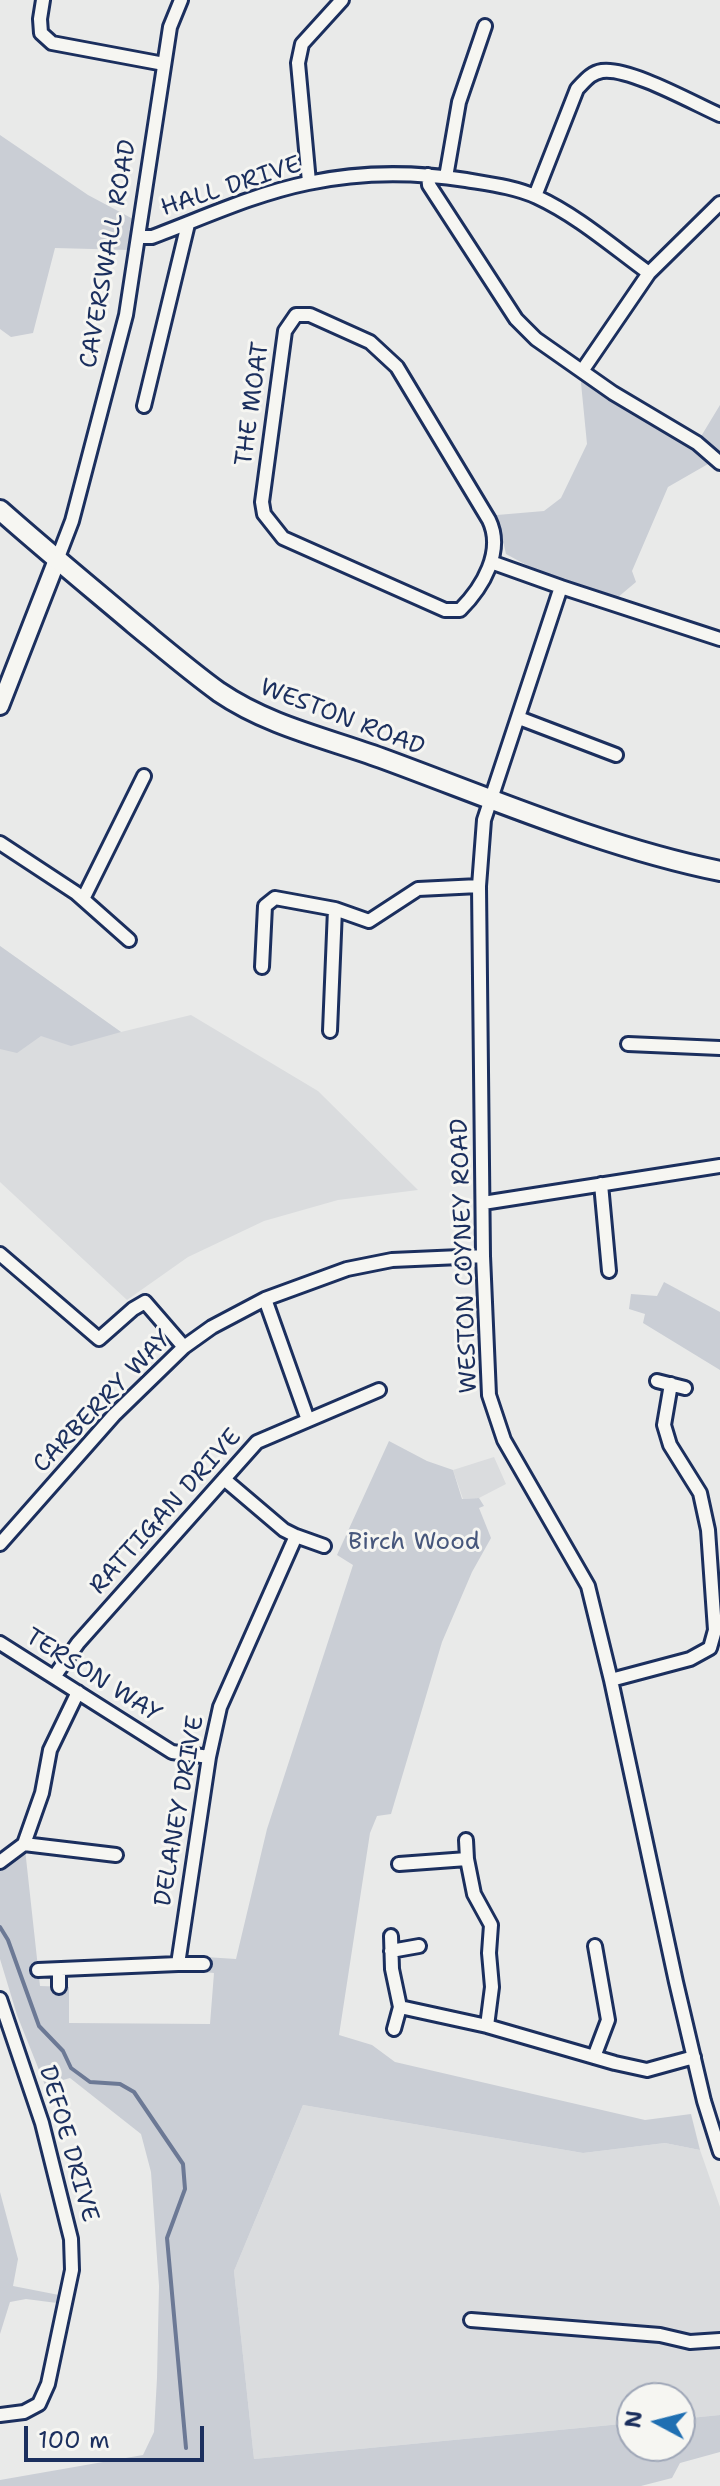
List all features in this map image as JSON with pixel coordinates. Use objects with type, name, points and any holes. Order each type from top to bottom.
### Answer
[{"type":"highway","name":"WESTON ROAD","points":[[0,510],[220,692],[260,715],[640,852],[720,871]]},
{"type":"main road","points":[[0,706],[57,560]]},
{"type":"street","points":[[43,0],[41,33],[52,43],[164,64]]},
{"type":"street","name":"CAVERSWALL ROAD","points":[[57,560],[69,530],[114,365],[138,237],[170,27],[181,0]]},
{"type":"street","points":[[309,182],[298,63],[302,44],[342,0]]},
{"type":"street","points":[[446,177],[459,102],[485,26]]},
{"type":"street","points":[[467,36],[481,40]]},
{"type":"street","points":[[535,196],[577,89],[588,76],[601,71],[621,71],[720,115]]},
{"type":"street","points":[[428,175],[429,185],[516,319],[536,339],[613,393],[697,443],[720,463]]},
{"type":"street","name":"HALL DRIVE","points":[[138,237],[152,237],[275,191],[309,182],[359,176],[428,175],[535,196],[562,210],[649,273]]},
{"type":"street","points":[[582,371],[649,273],[720,203]]},
{"type":"street","points":[[144,406],[188,224]]},
{"type":"street","name":"THE MOAT","points":[[296,315],[310,315],[370,342],[397,367],[496,534],[491,562],[471,599],[460,610],[445,610],[283,538],[270,524],[262,502],[285,331],[296,315]]},
{"type":"street","points":[[491,562],[720,639]]},
{"type":"street","name":"WESTON COYNEY ROAD","points":[[561,587],[484,820],[479,886],[483,1256],[489,1395],[504,1440],[588,1586],[704,2101],[720,2152]]},
{"type":"street","points":[[519,718],[616,755]]},
{"type":"street","points":[[83,899],[144,776]]},
{"type":"street","points":[[0,843],[83,899],[129,940]]},
{"type":"street","points":[[262,967],[265,906],[275,898],[335,909],[369,921],[418,889],[479,886]]},
{"type":"street","points":[[330,1031],[335,909]]},
{"type":"street","points":[[628,1044],[720,1048]]},
{"type":"street","points":[[483,1203],[720,1166]]},
{"type":"street","points":[[601,1184],[609,1271]]},
{"type":"street","points":[[0,1254],[99,1339],[145,1302],[184,1347]]},
{"type":"street","name":"CARBERRY WAY","points":[[0,1544],[114,1415],[184,1347],[212,1327],[265,1299],[347,1269],[392,1260],[483,1256]]},
{"type":"street","points":[[265,1299],[308,1420]]},
{"type":"street","points":[[657,1381],[685,1388]]},
{"type":"street","points":[[611,1680],[690,1659],[710,1648],[715,1630],[708,1530],[700,1493],[670,1445],[664,1425],[671,1384]]},
{"type":"street","name":"RATTIGAN DRIVE","points":[[54,1677],[78,1643],[257,1442],[379,1390]]},
{"type":"street","points":[[224,1479],[284,1530],[324,1546]]},
{"type":"street","name":"DELANEY DRIVE","points":[[178,1964],[209,1757],[220,1707],[296,1536]]},
{"type":"street","name":"TERSON WAY","points":[[0,1643],[172,1752],[209,1757]]},
{"type":"street","points":[[24,1844],[42,1793],[50,1750],[78,1692]]},
{"type":"street","points":[[466,1840],[474,1894],[491,1925],[489,1953],[492,1987],[487,2026]]},
{"type":"street","points":[[2,1856],[24,1844],[116,1855]]},
{"type":"street","points":[[399,1864],[467,1859]]},
{"type":"street","points":[[413,1863],[414,1879]]},
{"type":"street","points":[[391,1936],[400,2007],[394,2029]]},
{"type":"street","points":[[391,1951],[419,1946]]},
{"type":"street","points":[[594,2057],[608,2020],[595,1946]]},
{"type":"street","points":[[38,1970],[204,1964]]},
{"type":"street","points":[[59,1970],[59,1987]]},
{"type":"street","name":"DEFOE DRIVE","points":[[0,1999],[42,2123],[71,2239],[72,2270],[48,2384],[39,2404],[24,2412],[0,2415]]},
{"type":"street","points":[[400,2007],[487,2026],[647,2070],[694,2057]]},
{"type":"street","points":[[471,2320],[660,2335],[690,2342],[720,2340]]},
{"type":"shaded area","points":[[0,946],[121,1032],[191,1015],[318,1091],[418,1190],[338,1200],[264,1221],[188,1257],[127,1300],[0,1182]]},
{"type":"shaded area","points":[[494,1457],[506,1484],[479,1498],[463,1499],[453,1470]]},
{"type":"shaded area","points":[[303,2105],[583,2153],[665,2143],[700,2150],[720,2207],[720,2415],[696,2417],[696,2382],[616,2382],[616,2425],[254,2459],[234,2271]]},
{"type":"green space","points":[[0,135],[88,195],[133,219],[130,250],[55,248],[33,333],[11,337],[0,329]]},
{"type":"green space","points":[[583,378],[691,448],[708,464],[668,487],[632,571],[636,582],[617,598],[554,580],[506,554],[497,515],[544,511],[561,498],[587,444]]},
{"type":"green space","points":[[720,405],[720,463],[697,443]]},
{"type":"green space","points":[[0,946],[121,1032],[71,1046],[41,1036],[17,1053],[0,1049]]},
{"type":"green space","points":[[664,1282],[720,1312],[720,1370],[643,1323],[645,1314],[629,1309],[631,1294],[657,1296]]},
{"type":"green space","name":"Birch Wood","points":[[389,1441],[427,1461],[453,1470],[462,1499],[479,1498],[484,1506],[479,1508],[491,1538],[472,1572],[442,1642],[391,1814],[377,1816],[370,1833],[339,2035],[372,2045],[395,2062],[645,2120],[691,2114],[700,2150],[665,2143],[583,2153],[303,2105],[234,2271],[254,2459],[616,2425],[616,2462],[684,2462],[672,2478],[641,2486],[0,2486],[0,2480],[143,2455],[154,2432],[159,2286],[151,2172],[141,2134],[70,2078],[45,2085],[17,2015],[0,1959],[0,1870],[25,1849],[40,1986],[69,1987],[69,2023],[210,2024],[214,1973],[204,1972],[205,1957],[236,1959],[267,1829],[353,1565],[337,1555]]},
{"type":"green space","points":[[0,2192],[18,2259],[13,2286],[59,2295],[57,2303],[26,2299],[10,2302],[0,2334]]},
{"type":"green space","points":[[720,2415],[720,2452],[696,2459],[696,2417]]},
{"type":"waterway","points":[[0,1927],[8,1940],[39,2026],[63,2051],[71,2068],[90,2082],[120,2084],[134,2092],[183,2164],[185,2189],[167,2238],[186,2448]]}]
